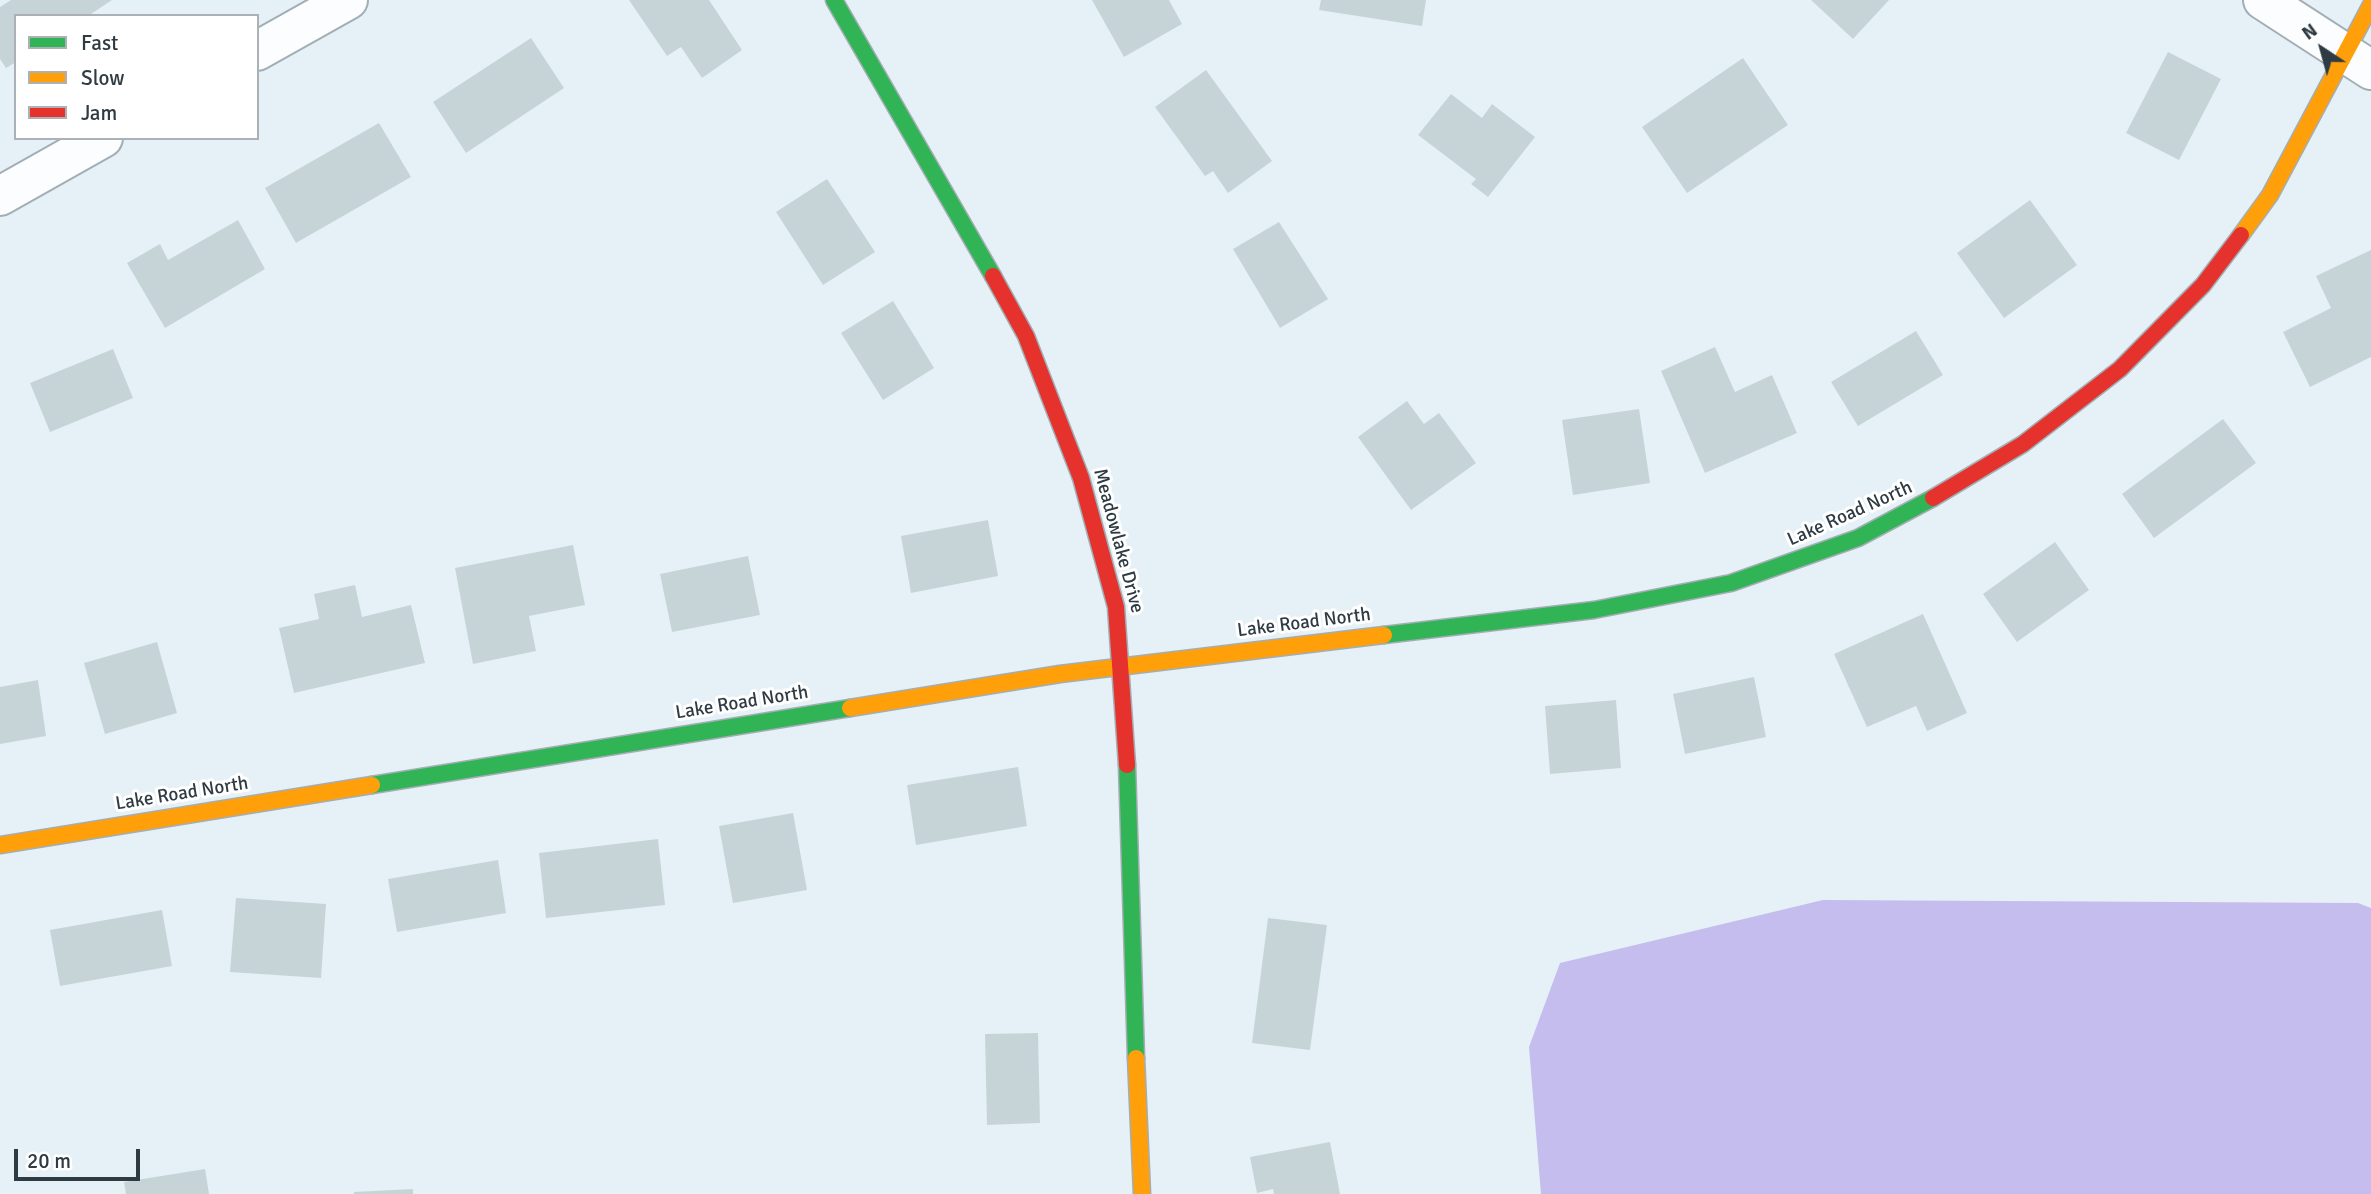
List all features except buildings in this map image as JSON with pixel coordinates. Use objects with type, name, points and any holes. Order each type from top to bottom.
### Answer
[{"type":"street","points":[[259,50],[348,0]]},
{"type":"street","name":"Meadowlake Drive","points":[[834,0],[951,198],[1026,336],[1081,478],[1116,607],[1122,665],[1142,1194]]},
{"type":"street","points":[[2263,0],[2359,61]]},
{"type":"street","name":"Lake Road North","points":[[0,845],[1122,665],[1580,611],[1663,598],[1731,583],[1796,562],[1858,538],[1916,509],[2023,444],[2119,369],[2179,311],[2239,240],[2359,61],[2371,5]]},
{"type":"street","points":[[0,196],[99,140]]},
{"type":"shaded area","points":[[1823,900],[2358,903],[2371,908],[2371,1194],[1541,1194],[1529,1047],[1560,963]]},
{"type":"traffic: fast","points":[[834,0],[993,276]]},
{"type":"traffic: fast","points":[[1384,635],[1594,610],[1731,583],[1858,538],[1933,498]]},
{"type":"traffic: fast","points":[[372,785],[850,708]]},
{"type":"traffic: fast","points":[[1127,765],[1136,1058]]},
{"type":"traffic: slow","points":[[2241,235],[2270,195],[2371,5]]},
{"type":"traffic: slow","points":[[850,708],[1060,674],[1384,635]]},
{"type":"traffic: slow","points":[[0,845],[372,785]]},
{"type":"traffic: slow","points":[[1136,1058],[1142,1194]]},
{"type":"traffic: jam","points":[[1933,498],[2023,444],[2120,369],[2203,285],[2241,235]]},
{"type":"traffic: jam","points":[[993,276],[1026,336],[1081,478],[1116,607],[1127,765]]}]
